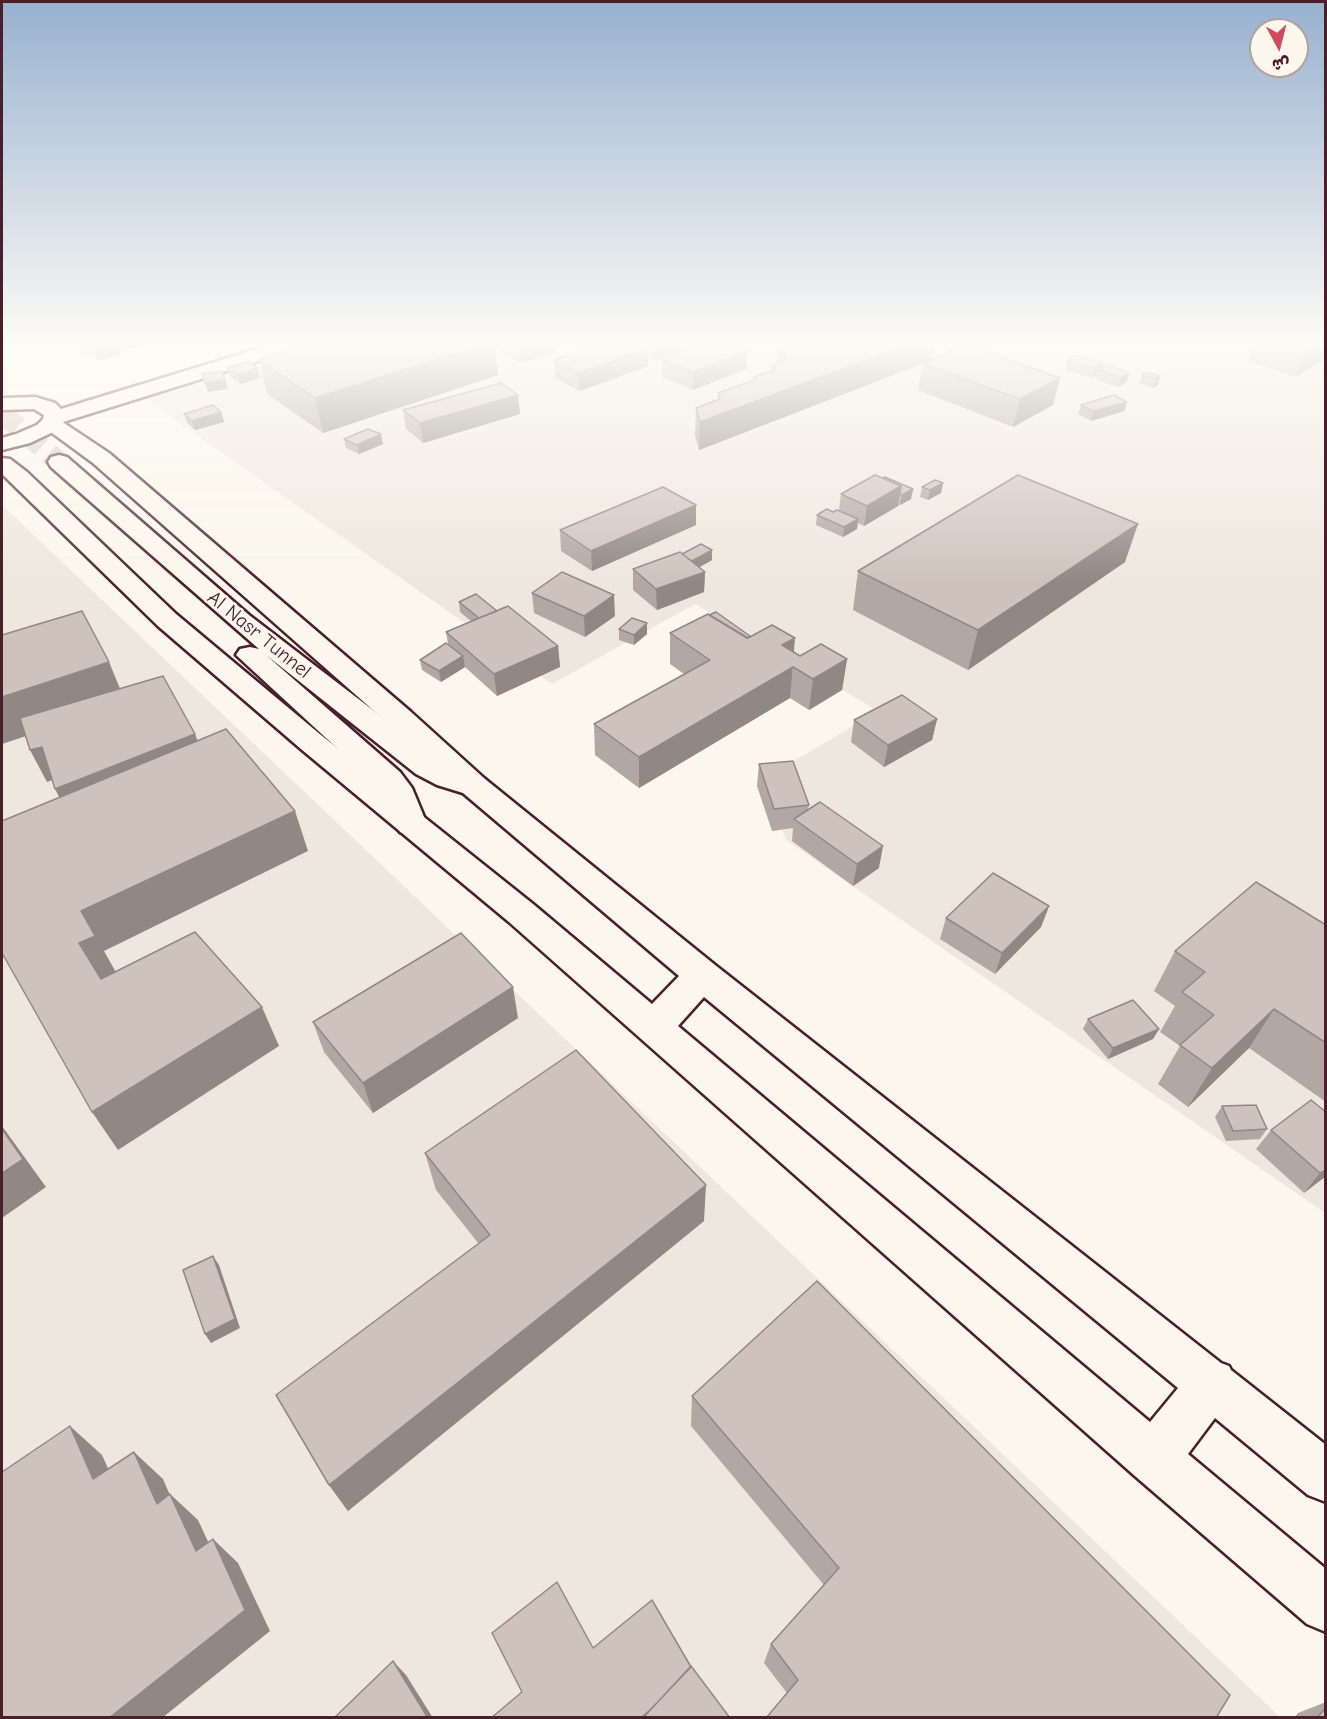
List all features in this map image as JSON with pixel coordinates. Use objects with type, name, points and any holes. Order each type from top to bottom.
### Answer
[{"type":"main road","points":[[2,444],[35,434],[39,422]]},
{"type":"main road","points":[[56,422],[101,458],[392,711],[474,786],[702,975],[1326,1477]]},
{"type":"main road","points":[[2,464],[19,477],[167,620],[655,1026],[1326,1605]]},
{"type":"main road","name":"Al Nasr Tunnel","points":[[411,824],[401,795],[389,779],[50,465],[324,688],[427,766],[448,778],[474,786]]},
{"type":"main road","points":[[655,1026],[702,975]]},
{"type":"main road","points":[[1153,1458],[1212,1383]]},
{"type":"shaded area","points":[[178,422],[1325,422],[1325,1213],[786,840],[764,779],[878,711],[695,604],[552,684]]},
{"type":"shaded area","points":[[2,505],[1280,1717],[2,1717]]},
{"type":"building","points":[[368,429],[381,434],[357,445],[344,439]]},
{"type":"building","points":[[875,475],[901,486],[867,506],[841,494]]},
{"type":"building","points":[[1018,475],[1138,524],[978,630],[858,571]]},
{"type":"building","points":[[883,478],[913,489],[900,495],[901,486]]},
{"type":"building","points":[[935,480],[943,483],[930,490],[922,487]]},
{"type":"building","points":[[663,487],[696,505],[591,551],[560,530]]},
{"type":"building","points":[[827,509],[833,512],[837,510],[858,519],[844,527],[817,515]]},
{"type":"building","points":[[701,544],[712,550],[692,561],[682,554]]},
{"type":"building","points":[[680,552],[705,572],[656,589],[633,569]]},
{"type":"building","points":[[562,572],[614,595],[584,616],[532,593]]},
{"type":"building","points":[[476,594],[497,611],[479,618],[459,602]]},
{"type":"building","points":[[508,606],[558,646],[494,674],[446,632]]},
{"type":"building","points":[[82,611],[109,662],[2,697],[2,635]]},
{"type":"building","points":[[716,612],[750,636],[747,638],[709,615]]},
{"type":"building","points":[[708,614],[748,638],[772,625],[795,638],[782,645],[800,656],[821,644],[847,659],[813,679],[793,667],[639,757],[594,724],[710,660],[670,633]]},
{"type":"building","points":[[632,618],[647,623],[634,635],[619,629]]},
{"type":"building","points":[[446,643],[463,656],[439,671],[420,660]]},
{"type":"building","points":[[163,676],[195,734],[55,789],[42,747],[30,750],[20,718]]},
{"type":"building","points":[[902,695],[937,719],[888,745],[854,720]]},
{"type":"building","points":[[226,729],[295,811],[81,911],[95,936],[79,943],[101,979],[195,932],[262,1007],[92,1112],[2,953],[2,821]]},
{"type":"building","points":[[793,761],[809,805],[774,809],[759,764]]},
{"type":"building","points":[[820,802],[883,846],[857,864],[794,819]]},
{"type":"building","points":[[993,873],[1049,906],[1002,953],[946,918]]},
{"type":"building","points":[[1256,882],[1326,925],[1326,1043],[1274,1009],[1212,1068],[1180,1045],[1214,1015],[1182,992],[1205,972],[1175,951]]},
{"type":"building","points":[[461,933],[513,987],[363,1083],[313,1022]]},
{"type":"building","points":[[1133,1000],[1159,1029],[1113,1048],[1088,1019]]},
{"type":"building","points":[[576,1050],[706,1185],[329,1485],[276,1395],[490,1235],[425,1153]]},
{"type":"building","points":[[1311,1100],[1326,1112],[1326,1170],[1320,1173],[1271,1130]]},
{"type":"building","points":[[1256,1105],[1267,1129],[1233,1131],[1222,1106]]},
{"type":"building","points":[[2,1129],[23,1159],[2,1173]]},
{"type":"building","points":[[213,1256],[235,1319],[205,1334],[183,1270]]},
{"type":"building","points":[[817,1281],[1230,1695],[1216,1718],[766,1718],[798,1680],[771,1644],[839,1568],[692,1396]]},
{"type":"building","points":[[70,1426],[93,1479],[134,1452],[157,1504],[170,1494],[196,1551],[213,1539],[245,1610],[109,1718],[2,1718],[2,1472]]},
{"type":"building","points":[[557,1582],[593,1648],[652,1600],[691,1667],[641,1718],[491,1718],[522,1692],[492,1633]]},
{"type":"building","points":[[393,1661],[428,1718],[334,1718]]},
{"type":"building","points":[[691,1666],[730,1718],[643,1718]]},
{"type":"building","points":[[1326,1707],[1326,1718],[1317,1718]]},
{"type":"tunnel","points":[[13,422],[59,462]]}]
